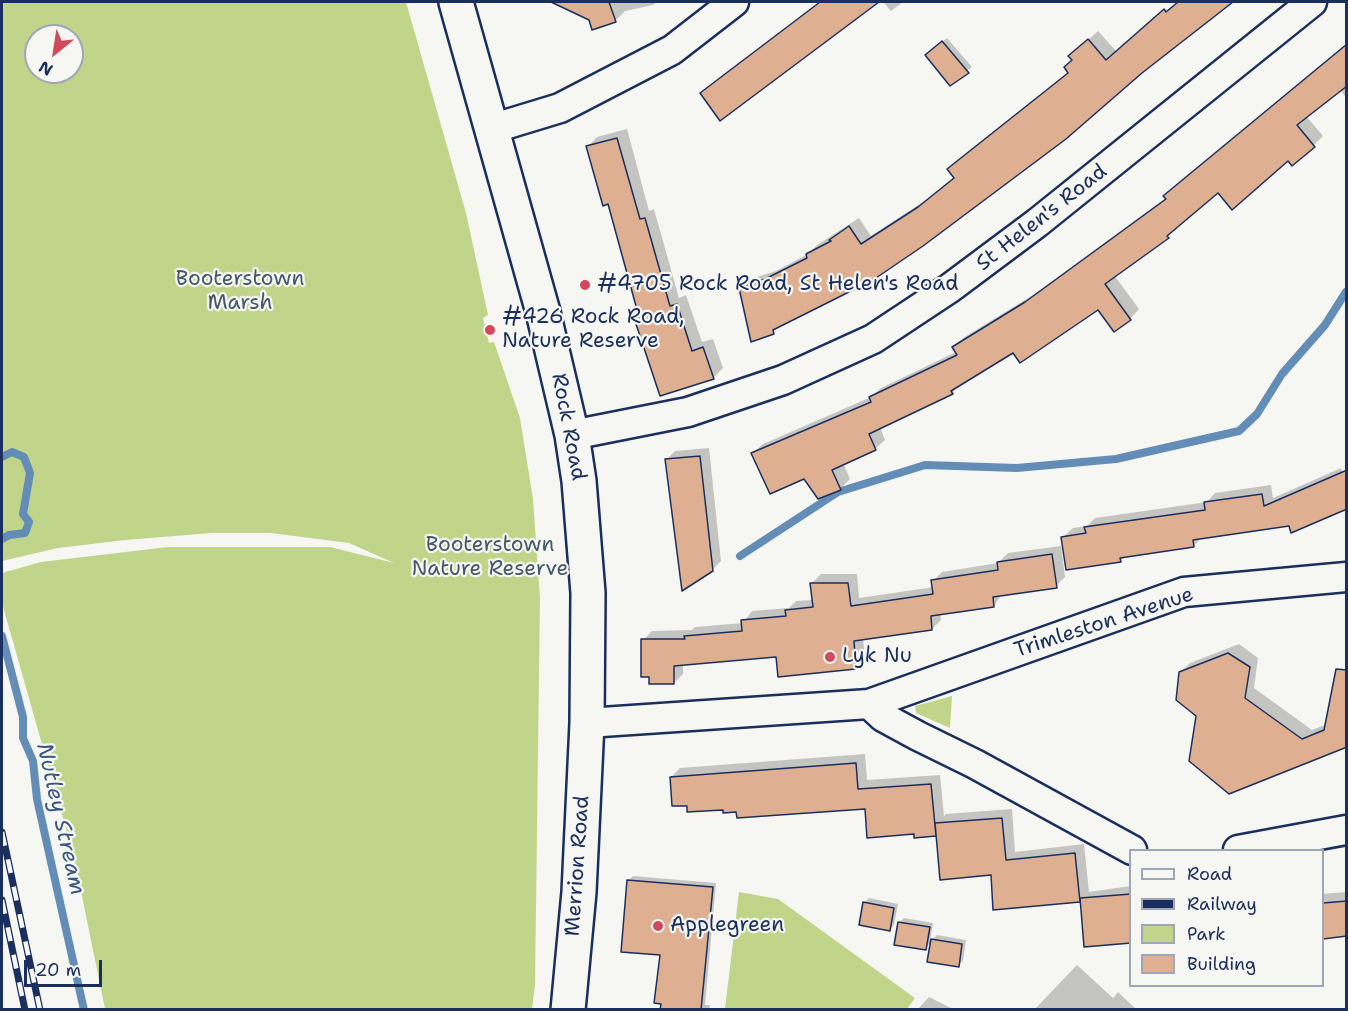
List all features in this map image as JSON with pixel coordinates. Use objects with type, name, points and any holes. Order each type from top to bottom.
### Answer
[{"type":"main road","name":"Rock Road","points":[[456,2],[537,291],[572,435],[579,481],[588,593],[587,723]]},
{"type":"main road","name":"Merrion Road","points":[[568,1010],[579,892],[587,723]]},
{"type":"street","points":[[490,129],[560,108],[672,50],[734,2]]},
{"type":"street","name":"St Helen's Road","points":[[572,435],[688,412],[783,380],[873,339],[950,288],[1037,223],[1312,2]]},
{"type":"street","name":"Trimleston Avenue","points":[[587,723],[869,704],[1184,592],[1347,577]]},
{"type":"street","points":[[869,704],[883,717],[975,764],[1130,849]]},
{"type":"street","points":[[1243,849],[1347,830]]},
{"type":"green space","points":[[2,2],[406,2],[466,213],[488,315],[483,318],[489,343],[494,342],[520,418],[533,499],[540,598],[535,985],[532,1009],[105,1009],[74,857],[2,603],[2,573],[41,562],[168,547],[330,547],[394,563],[349,543],[271,533],[211,533],[58,548],[2,561]]},
{"type":"green space","points":[[952,696],[950,728],[916,713],[915,706]]},
{"type":"green space","points":[[739,892],[778,899],[915,998],[907,1009],[725,1009]]},
{"type":"building","points":[[551,2],[609,2],[616,22],[592,30],[589,20]]},
{"type":"building","points":[[820,2],[879,2],[720,121],[700,93]]},
{"type":"building","points":[[1178,2],[1233,2],[1142,73],[1066,139],[923,246],[873,280],[773,330],[774,334],[751,342],[739,288],[765,279],[807,258],[806,254],[831,241],[829,240],[849,226],[861,244],[918,207],[954,178],[947,169],[1068,73],[1064,67],[1072,60],[1068,56],[1088,39],[1106,60],[1164,9],[1166,12]]},
{"type":"building","points":[[942,41],[969,73],[950,86],[925,55]]},
{"type":"building","points":[[1347,44],[1347,86],[1297,125],[1315,147],[1292,166],[1288,161],[1232,210],[1218,193],[1167,236],[1169,238],[1105,284],[1131,320],[1114,332],[1098,310],[1020,363],[1013,353],[951,391],[953,394],[869,434],[876,450],[832,470],[841,490],[818,499],[804,479],[770,494],[751,453],[871,402],[869,397],[957,355],[952,347],[1025,302],[1166,199],[1163,196]]},
{"type":"building","points":[[617,138],[640,219],[645,218],[670,306],[677,304],[692,351],[703,347],[714,379],[660,396],[634,318],[639,317],[608,204],[603,206],[586,146]]},
{"type":"building","points":[[700,456],[713,571],[682,591],[665,459]]},
{"type":"building","points":[[1347,470],[1347,509],[1291,533],[1289,526],[1193,540],[1194,547],[1120,558],[1121,562],[1066,570],[1061,537],[1086,533],[1084,527],[1205,510],[1204,502],[1262,494],[1264,506]]},
{"type":"building","points":[[1052,554],[1057,588],[993,597],[994,607],[931,616],[932,630],[854,641],[856,669],[778,677],[776,657],[674,666],[674,684],[649,684],[649,677],[641,677],[641,639],[685,639],[684,636],[742,631],[741,620],[786,616],[785,610],[813,607],[810,583],[848,583],[851,606],[933,594],[931,580],[998,570],[997,562]]},
{"type":"building","points":[[1228,653],[1250,667],[1245,698],[1302,739],[1324,730],[1336,669],[1347,670],[1347,747],[1229,794],[1189,761],[1196,716],[1176,700],[1179,672]]},
{"type":"building","points":[[856,763],[858,789],[931,784],[936,836],[914,838],[914,834],[867,838],[865,809],[737,818],[736,812],[723,813],[723,810],[687,812],[687,806],[672,806],[670,777]]},
{"type":"building","points":[[1002,818],[1006,860],[1075,853],[1080,902],[993,910],[991,875],[940,880],[935,823]]},
{"type":"building","points":[[627,880],[713,887],[701,1010],[660,1010],[661,1004],[654,1003],[660,955],[621,952]]},
{"type":"building","points":[[1129,894],[1129,943],[1084,947],[1080,898]]},
{"type":"building","points":[[1347,901],[1347,936],[1324,939],[1324,903]]},
{"type":"building","points":[[863,902],[894,908],[890,931],[859,925]]},
{"type":"building","points":[[898,922],[930,927],[926,950],[894,945]]},
{"type":"building","points":[[931,939],[962,944],[959,967],[927,962]]},
{"type":"waterway","points":[[740,556],[838,492],[925,465],[1017,468],[1116,459],[1239,431],[1257,414],[1282,374],[1325,325],[1346,292]]},
{"type":"waterway","name":"Nutley Stream","points":[[2,457],[12,452],[24,457],[30,473],[23,514],[29,522],[25,533],[9,535],[2,539]]},
{"type":"waterway","name":"Nutley Stream","points":[[2,636],[23,717],[23,738],[33,761],[37,799],[84,1010]]},
{"type":"railway","points":[[2,832],[40,1010]]},
{"type":"railway","points":[[2,900],[25,1010]]},
{"type":"place","name":"#4705 Rock Road, St Helen's Road","points":[[585,285]]},
{"type":"place","name":"#426 Rock Road, Nature Reserve","points":[[490,330]]},
{"type":"place","name":"Lyk Nu","points":[[830,657]]},
{"type":"place","name":"Applegreen","points":[[658,926]]},
{"type":"park label","name":"Booterstown Marsh","points":[[240,292]]},
{"type":"park label","name":"Booterstown Nature Reserve","points":[[490,558]]}]
